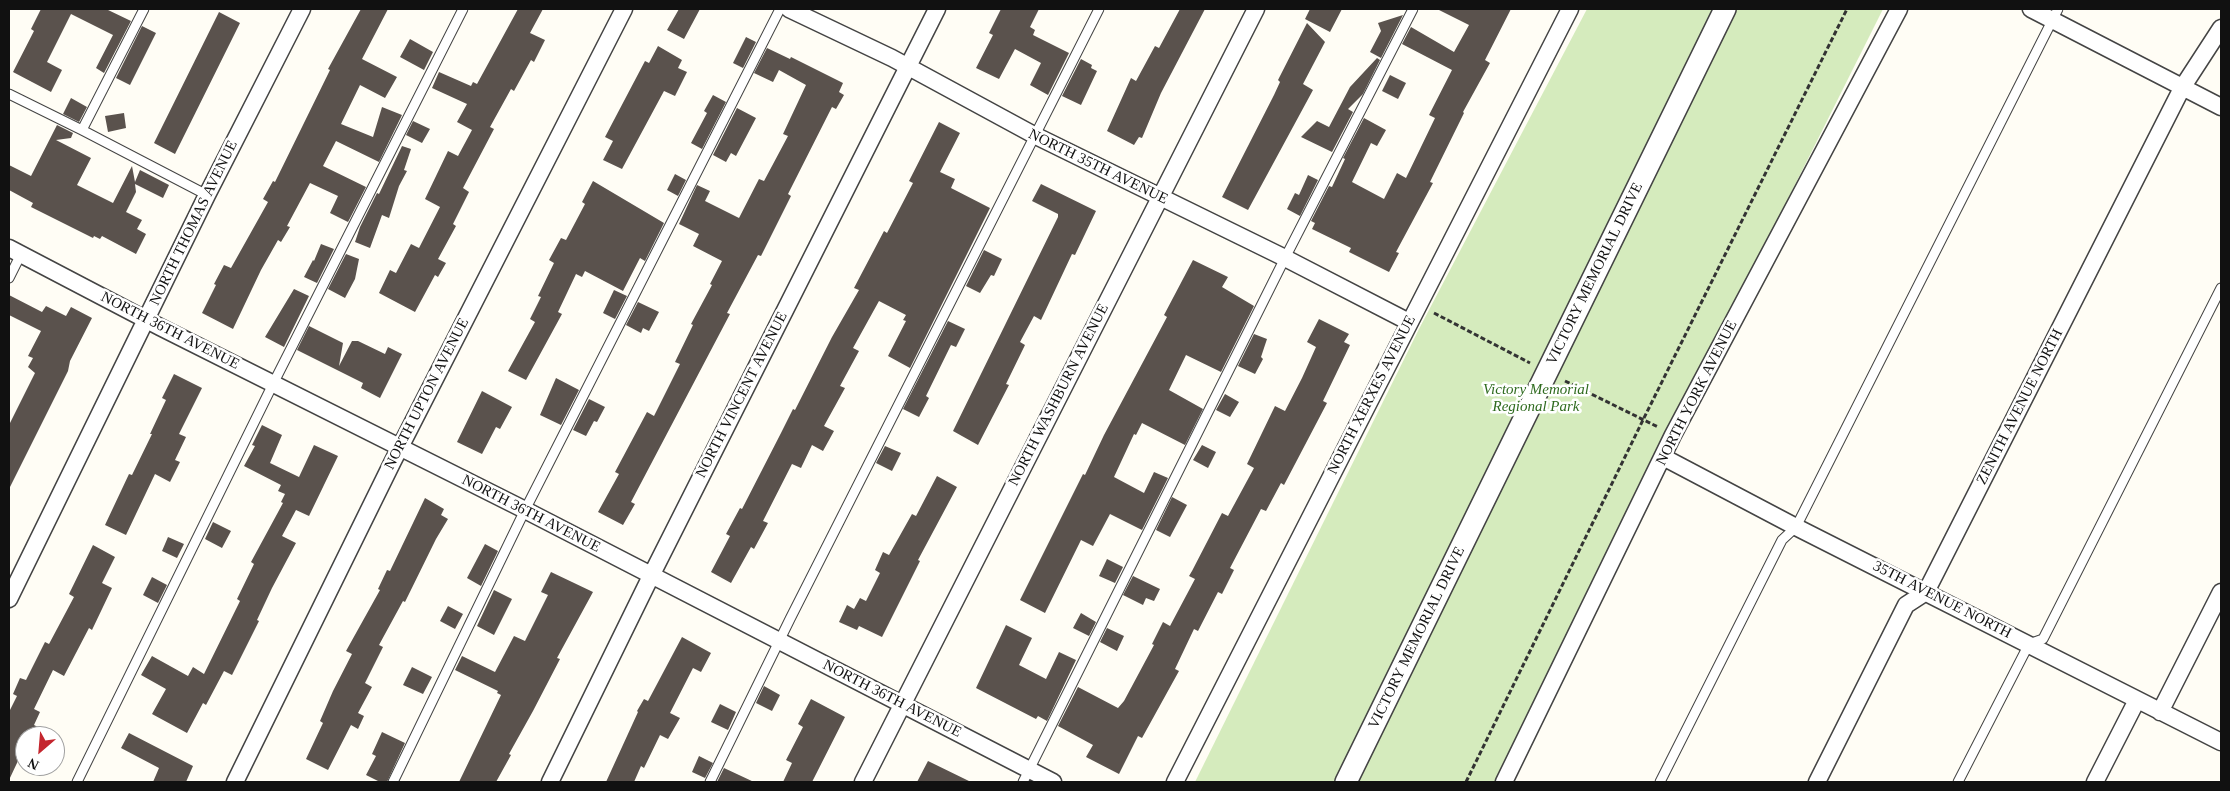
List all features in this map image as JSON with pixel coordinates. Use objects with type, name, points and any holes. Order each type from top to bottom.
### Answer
[{"type":"street","name":"NORTH THOMAS AVENUE","points":[[9,599],[206,196],[302,9]]},
{"type":"street","name":"NORTH UPTON AVENUE","points":[[235,782],[399,448],[624,9]]},
{"type":"street","name":"NORTH 35TH AVENUE","points":[[788,9],[908,66],[1034,136],[1285,258],[1409,322]]},
{"type":"street","name":"NORTH VINCENT AVENUE","points":[[550,782],[651,576],[937,9]]},
{"type":"street","name":"NORTH WASHBURN AVENUE","points":[[863,782],[1256,9]]},
{"type":"street","name":"NORTH XERXES AVENUE","points":[[1175,782],[1570,9]]},
{"type":"street","name":"VICTORY MEMORIAL DRIVE","points":[[1346,782],[1726,9]]},
{"type":"street","name":"NORTH YORK AVENUE","points":[[1504,782],[1673,435],[1899,9]]},
{"type":"street","points":[[2031,9],[2055,14],[2182,88],[2221,107]]},
{"type":"street","name":"ZENITH AVENUE NORTH","points":[[1818,782],[1906,605],[1926,592],[2182,88],[2221,28]]},
{"type":"street","name":"NORTH 36TH AVENUE","points":[[15,251],[146,320],[525,510],[901,704],[1026,776],[1053,782]]},
{"type":"street","name":"35TH AVENUE NORTH","points":[[1663,457],[1796,527],[2221,742]]},
{"type":"street","points":[[2160,712],[2221,592]]},
{"type":"street","points":[[2095,782],[2137,700]]},
{"type":"lane","points":[[82,130],[144,9]]},
{"type":"lane","points":[[78,782],[273,384],[464,9]]},
{"type":"lane","points":[[393,782],[525,510],[780,9]]},
{"type":"lane","points":[[710,782],[779,641],[1099,9]]},
{"type":"lane","points":[[1026,776],[1285,258],[1413,9]]},
{"type":"lane","points":[[1660,782],[1782,540],[1796,527],[2055,14]]},
{"type":"lane","points":[[9,94],[82,130],[206,196]]},
{"type":"lane","points":[[9,278],[15,251]]},
{"type":"lane","points":[[1958,782],[2029,644],[2042,639],[2221,288]]},
{"type":"path","points":[[1466,782],[1847,9]]},
{"type":"path","points":[[1426,310],[1537,367]]},
{"type":"path","points":[[1558,377],[1673,435]]},
{"type":"green space","name":"Victory Memorial Regional Park","points":[[1587,9],[1883,9],[1496,782],[1195,782],[1419,329]]},
{"type":"building","points":[[41,9],[106,9],[131,21],[104,73],[96,68],[113,35],[71,14],[47,62],[62,70],[51,92],[13,72],[34,31],[31,29]]},
{"type":"building","points":[[361,9],[388,9],[362,59],[397,77],[385,98],[360,85],[341,124],[373,137],[382,107],[402,115],[379,162],[336,141],[323,166],[366,187],[348,222],[330,213],[338,196],[310,183],[287,226],[290,227],[281,242],[278,240],[261,270],[233,329],[202,313],[224,265],[231,268],[268,202],[263,199],[273,181],[275,182],[330,70],[328,69]]},
{"type":"building","points":[[518,9],[543,9],[530,33],[545,40],[534,62],[531,60],[514,91],[511,89],[490,127],[494,129],[463,188],[469,192],[453,224],[456,226],[438,259],[446,263],[438,277],[435,275],[415,312],[379,293],[390,270],[396,273],[411,244],[419,248],[440,207],[425,199],[448,151],[458,156],[472,130],[457,122],[467,104],[432,88],[439,72],[471,86],[473,82],[477,84]]},
{"type":"building","points":[[679,9],[700,9],[684,39],[667,30]]},
{"type":"building","points":[[1001,9],[1039,9],[1030,27],[1035,30],[1033,35],[1069,53],[1048,95],[1030,85],[1041,63],[1015,49],[999,79],[976,68],[993,35],[989,33]]},
{"type":"building","points":[[1180,9],[1205,9],[1161,93],[1142,138],[1139,137],[1134,145],[1107,131],[1131,78],[1136,81],[1155,46],[1159,48]]},
{"type":"building","points":[[1310,9],[1342,9],[1330,32],[1305,19]]},
{"type":"building","points":[[1437,9],[1511,9],[1485,60],[1490,63],[1463,112],[1430,182],[1433,183],[1396,252],[1399,253],[1389,272],[1349,252],[1351,248],[1312,229],[1315,223],[1311,221],[1329,186],[1332,187],[1345,159],[1343,158],[1364,118],[1386,130],[1377,146],[1371,143],[1352,182],[1384,199],[1397,173],[1406,178],[1435,118],[1429,115],[1452,70],[1402,44],[1411,27],[1454,52],[1469,25]]},
{"type":"building","points":[[219,12],[240,23],[175,154],[154,143]]},
{"type":"building","points":[[1403,15],[1381,58],[1370,52],[1381,31],[1378,23]]},
{"type":"building","points":[[1307,23],[1325,42],[1303,84],[1313,90],[1248,210],[1222,197],[1274,95],[1280,82],[1278,80]]},
{"type":"building","points":[[142,26],[156,33],[130,85],[116,78]]},
{"type":"building","points":[[746,37],[756,42],[743,68],[733,63]]},
{"type":"building","points":[[410,39],[433,52],[424,70],[400,57]]},
{"type":"building","points":[[658,46],[682,60],[678,68],[687,72],[675,96],[664,91],[622,169],[603,160],[613,141],[605,137],[645,61],[649,63]]},
{"type":"building","points":[[767,48],[790,59],[791,57],[843,83],[839,92],[844,95],[836,109],[832,107],[788,194],[791,196],[761,256],[758,255],[727,313],[730,314],[631,502],[635,504],[623,525],[598,512],[619,474],[615,472],[647,412],[654,416],[680,364],[675,362],[693,325],[691,324],[712,285],[710,284],[722,261],[693,246],[699,234],[679,224],[697,185],[710,191],[705,201],[739,218],[759,179],[764,181],[788,136],[783,134],[806,85],[779,70],[773,82],[754,73]]},
{"type":"building","points":[[1377,58],[1380,60],[1363,94],[1348,109],[1353,112],[1332,152],[1301,137],[1317,121],[1329,127],[1350,87]]},
{"type":"building","points":[[1081,59],[1092,65],[1091,68],[1097,71],[1081,105],[1062,96]]},
{"type":"building","points":[[1390,75],[1406,83],[1398,99],[1382,91]]},
{"type":"building","points":[[713,95],[726,102],[702,149],[691,143],[707,113],[704,111]]},
{"type":"building","points":[[71,98],[87,107],[79,122],[63,114]]},
{"type":"building","points":[[737,108],[756,118],[736,156],[731,153],[726,162],[713,155]]},
{"type":"building","points":[[124,113],[126,128],[108,132],[105,116]]},
{"type":"building","points":[[413,121],[430,129],[422,143],[406,135]]},
{"type":"building","points":[[939,122],[960,133],[940,172],[955,179],[951,188],[990,208],[910,368],[888,356],[906,321],[903,320],[906,315],[879,301],[853,348],[859,351],[840,386],[845,388],[824,426],[834,431],[823,451],[812,445],[801,468],[792,464],[763,521],[768,523],[754,549],[751,547],[731,583],[711,572],[730,536],[726,534],[740,508],[742,509],[793,409],[795,410],[832,337],[859,290],[854,288],[884,231],[887,233],[913,183],[909,181]]},
{"type":"building","points":[[57,125],[73,133],[71,138],[56,140],[91,158],[77,185],[113,203],[132,166],[135,182],[140,170],[169,185],[163,198],[135,184],[136,192],[126,212],[142,220],[137,229],[146,234],[136,254],[102,236],[100,239],[94,236],[93,238],[31,207],[33,203],[9,190],[9,165],[31,176]]},
{"type":"building","points":[[402,146],[411,149],[404,170],[407,171],[399,186],[389,218],[382,215],[370,248],[355,242],[360,227],[377,193],[379,194]]},
{"type":"building","points":[[675,174],[686,180],[678,196],[667,190]]},
{"type":"building","points":[[1308,175],[1318,180],[1300,216],[1287,209],[1295,193],[1299,195]]},
{"type":"building","points":[[593,181],[664,223],[645,261],[640,258],[623,291],[585,271],[582,277],[576,274],[558,312],[562,314],[526,380],[508,371],[535,322],[530,319],[541,297],[538,296],[554,263],[549,260],[561,238],[566,240],[585,204],[582,202]]},
{"type":"building","points":[[1041,184],[1096,211],[1075,255],[1072,254],[1041,320],[1034,316],[1020,342],[1025,345],[1006,384],[1009,385],[978,445],[953,431],[1058,217],[1058,214],[1032,201]]},
{"type":"building","points":[[321,244],[334,249],[317,283],[304,277],[314,261]]},
{"type":"building","points":[[984,250],[1002,259],[994,276],[991,275],[980,293],[966,286]]},
{"type":"building","points":[[346,254],[359,259],[355,279],[345,298],[328,289]]},
{"type":"building","points":[[1193,260],[1228,277],[1222,287],[1254,306],[1221,372],[1186,355],[1169,390],[1203,409],[1185,445],[1142,423],[1136,435],[1134,434],[1114,477],[1144,493],[1154,472],[1168,478],[1142,530],[1110,514],[1093,546],[1081,540],[1045,613],[1020,600],[1083,474],[1085,475],[1104,435],[1167,317],[1164,315]]},
{"type":"building","points":[[294,289],[309,296],[284,347],[265,337]]},
{"type":"building","points":[[614,290],[627,296],[615,319],[603,313]]},
{"type":"building","points":[[9,295],[42,312],[46,306],[66,316],[71,307],[92,318],[70,361],[68,371],[9,489],[9,425],[35,373],[28,367],[33,358],[28,356],[41,331],[9,315]]},
{"type":"building","points":[[638,302],[659,312],[649,331],[643,328],[641,333],[626,325]]},
{"type":"building","points":[[1319,319],[1349,334],[1344,342],[1350,345],[1323,401],[1327,403],[1284,485],[1281,483],[1266,511],[1261,509],[1230,568],[1234,570],[1222,594],[1218,592],[1198,631],[1194,629],[1175,669],[1179,671],[1142,738],[1138,736],[1119,774],[1086,757],[1093,745],[1058,726],[1078,687],[1118,708],[1124,701],[1154,645],[1152,644],[1163,622],[1170,626],[1195,579],[1189,576],[1222,513],[1228,516],[1254,468],[1247,464],[1275,406],[1285,411],[1302,378],[1316,347],[1307,342]]},
{"type":"building","points":[[948,321],[965,329],[956,347],[951,345],[926,396],[929,398],[919,417],[903,409]]},
{"type":"building","points":[[309,326],[343,343],[339,366],[352,341],[358,341],[385,354],[388,347],[402,354],[380,398],[361,388],[363,383],[297,350]]},
{"type":"building","points":[[1254,334],[1267,339],[1261,357],[1263,359],[1255,374],[1238,366]]},
{"type":"building","points":[[174,374],[202,388],[179,434],[186,437],[175,460],[180,462],[170,482],[155,474],[126,535],[105,525],[129,474],[132,475],[152,434],[150,434],[166,400],[162,398]]},
{"type":"building","points":[[556,378],[579,390],[561,425],[540,415]]},
{"type":"building","points":[[482,391],[512,407],[500,429],[496,427],[482,454],[457,442]]},
{"type":"building","points":[[1225,394],[1239,402],[1230,417],[1216,410]]},
{"type":"building","points":[[589,399],[605,407],[597,422],[594,421],[586,436],[573,430]]},
{"type":"building","points":[[262,425],[282,435],[270,463],[299,477],[314,445],[338,456],[309,516],[296,510],[282,536],[296,543],[272,588],[257,620],[259,621],[232,675],[224,671],[206,705],[203,703],[187,733],[152,714],[166,689],[141,675],[152,656],[188,676],[193,667],[204,674],[240,601],[237,599],[254,564],[251,562],[283,503],[281,502],[285,494],[278,491],[281,485],[244,466],[255,446],[252,445]]},
{"type":"building","points":[[1202,445],[1216,452],[1208,468],[1193,460]]},
{"type":"building","points":[[885,446],[901,453],[892,471],[876,463]]},
{"type":"building","points":[[937,476],[957,487],[918,560],[920,561],[882,637],[859,626],[857,630],[839,622],[847,605],[854,609],[860,598],[866,601],[880,573],[875,570],[883,552],[889,555],[912,514],[916,516]]},
{"type":"building","points":[[1172,497],[1187,505],[1170,537],[1156,530]]},
{"type":"building","points":[[425,498],[444,509],[441,515],[448,519],[405,602],[403,601],[379,645],[383,647],[365,683],[372,687],[358,713],[364,716],[358,729],[351,725],[328,770],[306,759],[323,723],[320,721],[333,691],[352,654],[346,651],[380,590],[378,589],[387,570],[390,571]]},
{"type":"building","points":[[213,522],[231,531],[222,548],[205,539]]},
{"type":"building","points":[[168,537],[184,544],[177,558],[162,551]]},
{"type":"building","points":[[485,544],[498,551],[481,586],[467,578]]},
{"type":"building","points":[[93,545],[115,557],[102,583],[112,588],[92,630],[89,628],[64,676],[53,670],[34,709],[40,712],[34,725],[36,726],[15,726],[15,767],[9,780],[9,712],[17,696],[13,694],[20,678],[26,680],[45,642],[49,644],[74,597],[69,594]]},
{"type":"building","points":[[1107,559],[1123,567],[1115,583],[1099,576]]},
{"type":"building","points":[[551,572],[593,592],[557,658],[560,659],[496,782],[459,782],[501,695],[497,693],[498,691],[455,670],[462,656],[495,672],[514,636],[525,641],[548,595],[541,592]]},
{"type":"building","points":[[1133,576],[1160,589],[1154,601],[1146,598],[1143,605],[1123,595]]},
{"type":"building","points":[[152,577],[167,585],[158,603],[143,595]]},
{"type":"building","points":[[494,590],[512,599],[494,635],[477,626]]},
{"type":"building","points":[[448,606],[463,614],[455,629],[440,621]]},
{"type":"building","points":[[1081,613],[1096,622],[1089,636],[1073,628]]},
{"type":"building","points":[[1006,625],[1032,638],[1019,665],[1046,679],[1059,652],[1076,660],[1047,721],[1038,716],[1036,719],[976,688]]},
{"type":"building","points":[[1107,628],[1124,636],[1117,651],[1100,642]]},
{"type":"building","points":[[682,637],[711,653],[701,672],[693,668],[670,713],[680,718],[668,739],[660,735],[644,768],[641,766],[634,782],[606,782],[637,711],[644,699],[648,701]]},
{"type":"building","points":[[412,667],[432,677],[423,694],[403,685]]},
{"type":"building","points":[[764,686],[780,695],[772,711],[756,703]]},
{"type":"building","points":[[811,699],[845,717],[812,782],[783,782],[792,763],[786,760],[803,727],[798,724]]},
{"type":"building","points":[[720,704],[736,712],[728,730],[711,722]]},
{"type":"building","points":[[382,732],[405,743],[387,782],[380,782],[366,775],[376,756],[372,754]]},
{"type":"building","points":[[129,733],[193,766],[186,782],[153,782],[159,768],[121,748]]},
{"type":"building","points":[[699,756],[713,763],[705,778],[692,772]]},
{"type":"building","points":[[928,761],[971,782],[917,782]]},
{"type":"building","points":[[724,768],[754,782],[717,782]]}]
